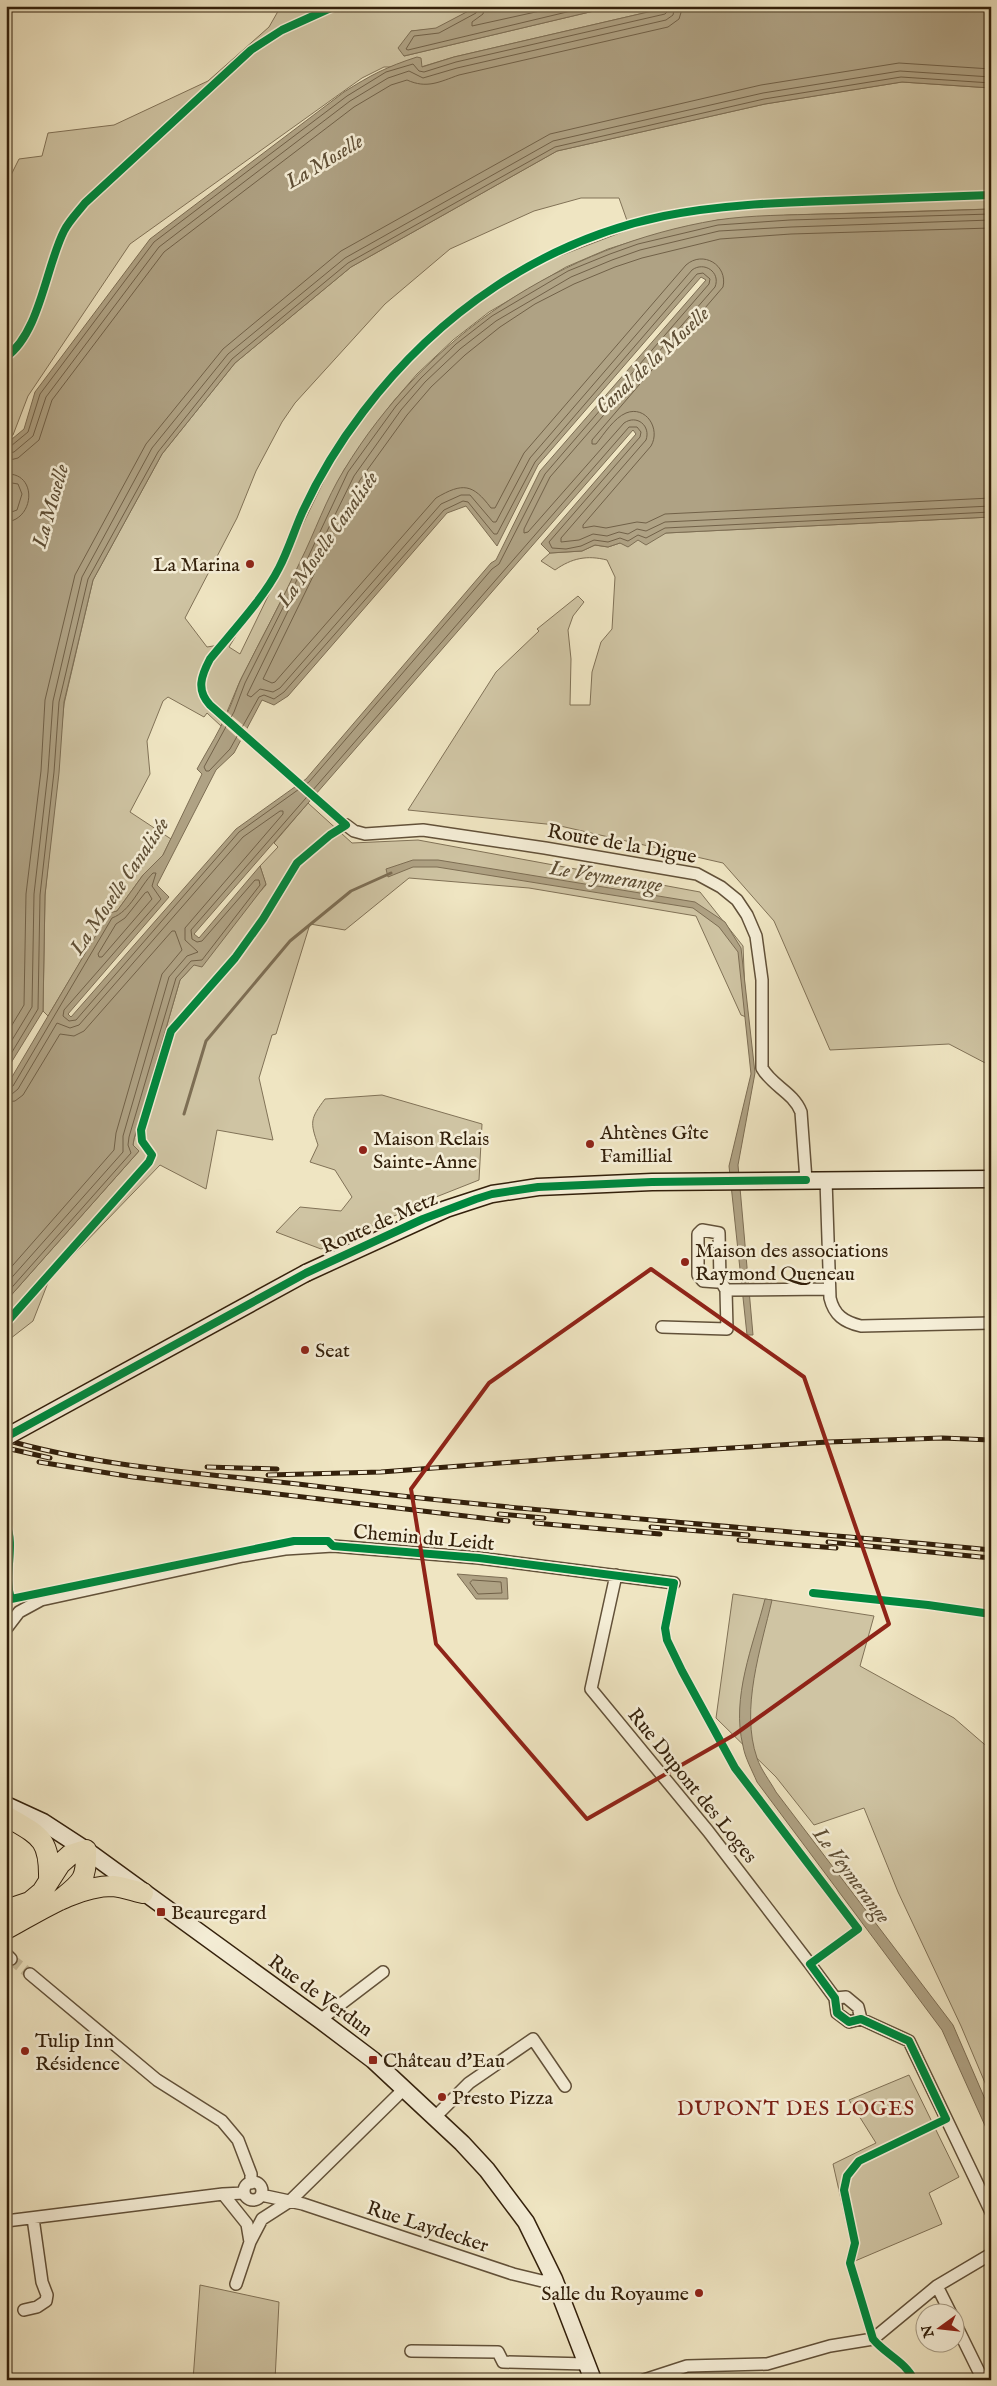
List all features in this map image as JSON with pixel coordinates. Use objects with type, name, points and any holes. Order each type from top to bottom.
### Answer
[{"type":"highway","points":[[6,1816],[42,1839],[50,1856],[49,1880]]},
{"type":"highway","points":[[6,1910],[30,1902],[42,1892],[70,1854],[86,1850],[87,1870],[80,1883],[60,1900]]},
{"type":"highway","points":[[6,1929],[60,1900],[91,1889],[114,1886],[143,1893]]},
{"type":"main road","name":"Route de Metz","points":[[6,1437],[306,1273],[422,1218],[492,1194],[538,1187],[725,1181],[991,1179]]},
{"type":"main road","name":"Rue de Verdun","points":[[6,1805],[43,1822],[86,1850],[320,2020],[373,2060],[435,2117],[481,2163],[526,2222],[554,2279],[593,2380]]},
{"type":"street","name":"Route de la Digue","points":[[346,825],[354,831],[365,834],[423,830],[545,848],[697,874],[721,887],[737,900],[747,915],[756,936],[762,980],[762,1068],[766,1075],[793,1098],[801,1112],[806,1180]]},
{"type":"street","points":[[826,1180],[830,1289],[832,1308],[838,1316],[849,1323],[861,1326],[991,1323]]},
{"type":"street","points":[[662,1327],[727,1329],[723,1285],[739,1290],[830,1289]]},
{"type":"street","name":"Chemin du Leidt","points":[[6,1629],[19,1612],[40,1600],[243,1556],[285,1549],[333,1546],[459,1556],[674,1583]]},
{"type":"street","name":"Rue Dupont des Loges","points":[[616,1575],[591,1689],[708,1831],[835,1998],[837,2013],[849,2022],[861,2019],[909,2041],[991,2212]]},
{"type":"street","points":[[320,2020],[383,1972]]},
{"type":"street","points":[[30,1974],[157,2080],[222,2121],[238,2140],[251,2174],[251,2183]]},
{"type":"street","points":[[835,1998],[846,1997],[858,2007],[861,2019]]},
{"type":"street","points":[[435,2117],[469,2083],[533,2039],[565,2086]]},
{"type":"street","points":[[236,2284],[250,2242],[262,2219],[290,2201],[404,2089]]},
{"type":"street","points":[[251,2183],[256,2183],[260,2187],[261,2195],[257,2199],[247,2198],[244,2193],[246,2185],[251,2183]]},
{"type":"street","points":[[6,2221],[244,2193]]},
{"type":"street","points":[[223,2194],[247,2224],[250,2242]]},
{"type":"street","name":"Rue Laydecker","points":[[261,2195],[290,2201],[513,2274],[542,2282],[554,2279]]},
{"type":"street","points":[[24,2310],[42,2304],[46,2301],[47,2295],[42,2282],[33,2218]]},
{"type":"street","points":[[644,2380],[687,2366],[767,2364],[830,2346],[873,2339],[937,2286],[991,2254]]},
{"type":"street","points":[[937,2286],[946,2304]]},
{"type":"street","points":[[964,2341],[983,2380]]},
{"type":"street","points":[[411,2351],[498,2352],[503,2362],[587,2364]]},
{"type":"highlighted area","points":[[651,1269],[804,1377],[889,1624],[734,1735],[587,1819],[436,1644],[411,1489],[489,1383]]},
{"type":"shaded area","points":[[281,6],[478,6],[436,29],[411,31],[404,56],[615,6],[674,6],[454,57],[421,67],[384,67],[362,78],[130,244],[28,396],[13,435],[6,439],[6,185],[19,159],[42,156],[48,133],[114,125],[208,81],[269,27]]},
{"type":"shaded area","points":[[902,82],[991,88],[991,209],[790,215],[718,220],[637,240],[608,249],[566,267],[489,312],[453,340],[417,374],[392,403],[344,470],[300,564],[240,681],[221,726],[207,713],[204,717],[168,697],[163,701],[147,741],[150,774],[130,812],[171,839],[163,855],[143,875],[117,911],[109,914],[48,1016],[43,1011],[45,895],[64,704],[93,580],[162,454],[235,363],[351,267],[557,151],[765,104]],"holes":[[[581,198],[619,198],[630,229],[549,260],[509,283],[478,302],[414,356],[362,419],[332,464],[240,654],[229,647],[237,634],[226,644],[207,647],[185,618],[237,518],[256,471],[282,422],[295,403],[385,304],[450,249],[534,211]]]},
{"type":"shaded area","points":[[991,517],[991,1066],[949,1044],[830,1050],[774,921],[723,863],[556,825],[408,810],[496,672],[539,631],[537,629],[578,596],[584,602],[573,616],[568,630],[571,659],[570,705],[590,705],[592,672],[601,642],[612,629],[615,577],[607,560],[593,558],[574,560],[555,570],[541,561],[550,553],[582,551],[595,545],[608,547],[666,533]]},
{"type":"shaded area","points":[[308,803],[352,843],[418,840],[700,892],[743,946],[746,1017],[741,1015],[696,916],[529,888],[409,878],[345,930],[310,924],[276,1034],[272,1035],[259,1078],[273,1140],[217,1130],[206,1189],[160,1165],[49,1280],[33,1321],[6,1342],[6,1301],[139,1151],[133,1145],[134,1139],[180,980],[266,885],[260,866],[278,847],[274,843]]},
{"type":"shaded area","points":[[382,1095],[482,1124],[479,1180],[436,1197],[321,1249],[276,1232],[300,1207],[341,1211],[352,1197],[335,1170],[310,1162],[318,1145],[313,1126],[314,1116],[325,1099]]},
{"type":"shaded area","points":[[733,1594],[874,1616],[860,1666],[954,1718],[991,1750],[991,2097],[961,2026],[898,1892],[864,1808],[814,1825],[776,1777],[716,1718]]},
{"type":"shaded area","points":[[909,2075],[959,2177],[929,2193],[942,2224],[855,2261],[833,2164],[876,2143],[849,2100]]},
{"type":"shaded area","points":[[200,2285],[279,2302],[275,2380],[193,2380]]},
{"type":"water","points":[[478,6],[615,6],[404,56],[398,48],[411,31],[436,28]]},
{"type":"water","name":"La Moselle","points":[[674,6],[991,6],[991,88],[902,82],[765,104],[557,151],[351,267],[235,363],[162,454],[93,580],[64,702],[59,773],[45,895],[43,1011],[6,1071],[6,510],[11,493],[6,493],[6,444],[24,429],[35,392],[150,239],[344,92],[387,68],[417,57],[421,58],[422,67],[454,57]]},
{"type":"water","points":[[991,209],[991,517],[666,533],[646,545],[638,540],[628,547],[620,543],[608,547],[595,545],[582,551],[550,553],[541,544],[636,434],[633,430],[194,934],[199,938],[260,866],[266,884],[202,967],[194,965],[180,980],[134,1139],[133,1145],[139,1151],[6,1301],[6,1087],[109,913],[117,911],[143,875],[163,855],[202,774],[197,769],[223,723],[242,677],[293,577],[338,481],[377,422],[415,378],[457,338],[503,304],[552,275],[605,251],[660,233],[717,220],[743,217]],"holes":[[[701,277],[706,280],[540,471],[496,560],[491,563],[306,779],[236,829],[71,1017],[68,1014],[169,897],[157,885],[216,770],[234,753],[262,700],[274,705],[288,696],[447,513],[466,506],[497,546],[538,465]]]},
{"type":"water","points":[[413,860],[438,860],[695,902],[725,922],[741,948],[755,1073],[738,1165],[753,1335],[747,1335],[729,1166],[751,1074],[738,952],[719,927],[693,908],[437,867],[413,867],[388,877],[386,869]]},
{"type":"water","points":[[457,1574],[507,1578],[508,1599],[476,1599]]},
{"type":"water","points":[[765,1599],[772,1600],[758,1658],[751,1699],[752,1739],[757,1758],[776,1792],[953,2025],[991,2113],[991,2139],[942,2030],[757,1782],[747,1760],[740,1728],[742,1690],[745,1672]]},
{"type":"pier","points":[[226,711],[249,730],[242,742],[220,722]]},
{"type":"waterway","name":"Le Veymerange","points":[[184,1114],[206,1041],[290,941],[351,891],[391,873]]},
{"type":"tunnel","points":[[11,1959],[30,1974]]},
{"type":"railway","points":[[268,1475],[381,1472],[567,1458],[828,1442],[942,1438],[991,1440]]},
{"type":"railway","points":[[6,1440],[80,1457],[155,1469],[477,1504],[991,1550]]},
{"type":"railway","points":[[6,1448],[50,1458]]},
{"type":"railway","points":[[39,1462],[133,1477],[508,1521]]},
{"type":"railway","points":[[207,1467],[277,1469]]},
{"type":"railway","points":[[499,1514],[544,1518]]},
{"type":"railway","points":[[535,1523],[660,1534]]},
{"type":"railway","points":[[651,1527],[748,1535]]},
{"type":"railway","points":[[739,1540],[836,1548]]},
{"type":"railway","points":[[828,1542],[991,1558]]},
{"type":"cycle path","points":[[6,357],[18,346],[27,332],[35,316],[64,231],[85,203],[251,50],[282,30],[335,6]]},
{"type":"cycle path","points":[[6,1323],[149,1162],[152,1155],[142,1141],[141,1130],[171,1031],[235,958],[263,919],[297,863],[330,835],[346,825],[210,705],[203,694],[201,683],[210,659],[273,579],[308,500],[338,448],[354,424],[392,376],[459,313],[496,286],[535,263],[576,243],[619,228],[684,212],[746,205],[991,195]]},
{"type":"cycle path","points":[[6,1437],[306,1273],[423,1219],[476,1199],[492,1194],[538,1187],[652,1182],[806,1180]]},
{"type":"cycle path","points":[[6,1524],[10,1541],[8,1580],[11,1599],[294,1541],[328,1541],[333,1546],[479,1558],[674,1583],[665,1628],[667,1640],[682,1671],[735,1768],[858,1929],[810,1964],[835,1998],[837,2013],[849,2022],[861,2019],[909,2041],[946,2119],[859,2161],[847,2176],[844,2190],[855,2243],[850,2263],[873,2339],[901,2363],[914,2380]]},
{"type":"cycle path","points":[[813,1593],[928,1605],[991,1614]]},
{"type":"place","name":"La Marina","points":[[250,564]]},
{"type":"place","name":"Ahtènes Gîte Famillial","points":[[590,1144]]},
{"type":"place","name":"Maison Relais Sainte-Anne","points":[[363,1150]]},
{"type":"place","name":"Maison des associations Raymond Queneau","points":[[685,1262]]},
{"type":"place","name":"Seat","points":[[305,1350]]},
{"type":"place","name":"Beauregard","points":[[161,1912]]},
{"type":"place","name":"Tulip Inn Résidence","points":[[25,2051]]},
{"type":"place","name":"Château d'Eau","points":[[373,2060]]},
{"type":"place","name":"Presto Pizza","points":[[442,2097]]},
{"type":"place","name":"Salle du Royaume","points":[[699,2293]]},
{"type":"district","name":"DUPONT DES LOGES","points":[[796,2108]]},
{"type":"water label","name":"Canal de la Moselle","points":[[652,360]]},
{"type":"water label","name":"La Moselle Canalisée","points":[[327,539]]},
{"type":"water label","name":"La Moselle Canalisée","points":[[119,886]]}]
